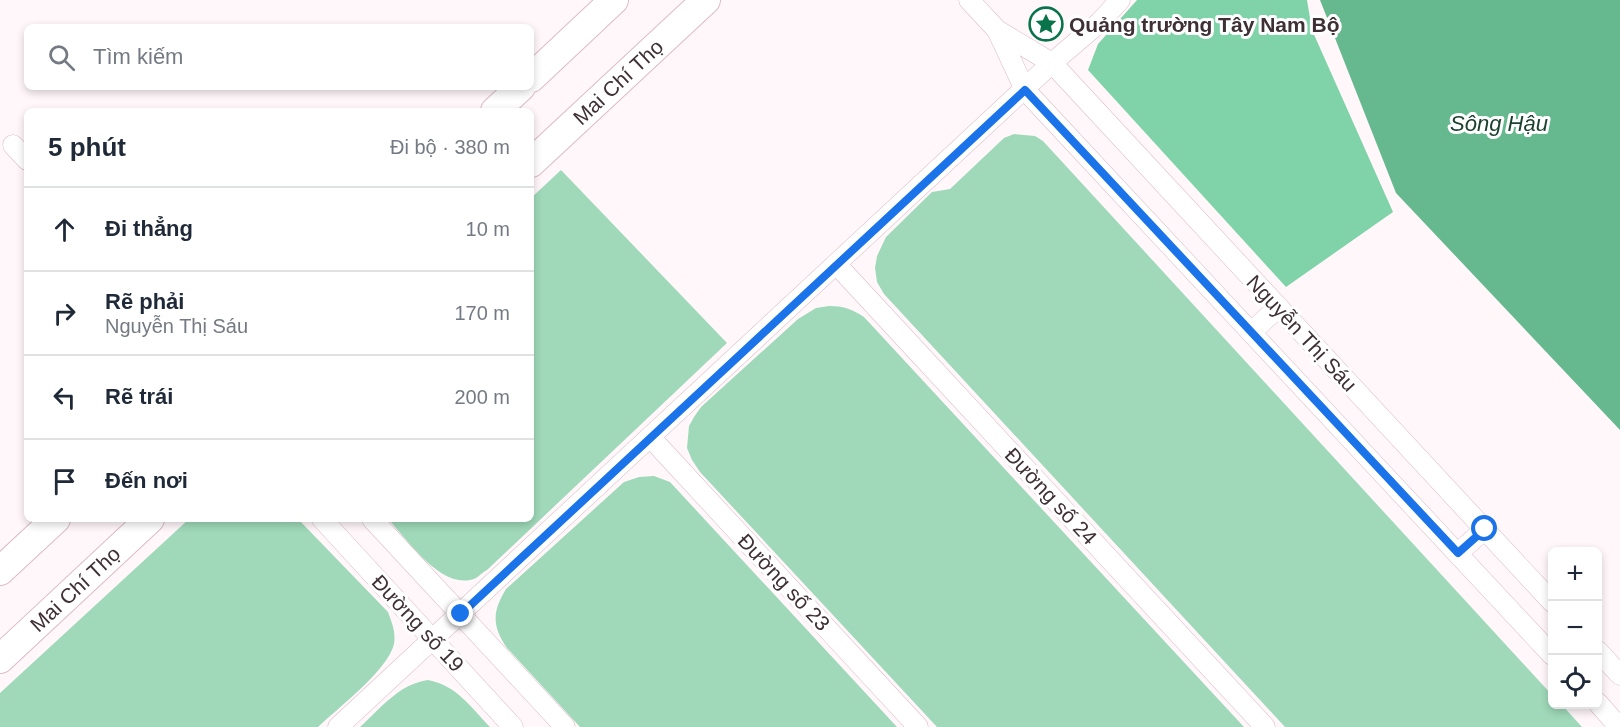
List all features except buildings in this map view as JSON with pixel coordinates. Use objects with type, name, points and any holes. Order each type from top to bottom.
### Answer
[{"type":"street","points":[[534,75],[614,0]]},
{"type":"street","name":"Mai Chí Thọ","points":[[534,160],[706,0]]},
{"type":"street","points":[[969,0],[997,30]]},
{"type":"street","points":[[338,727],[1052,63],[1100,22],[1120,0]]},
{"type":"street","name":"Nguyễn Thị Sáu","points":[[997,30],[1052,63],[1551,601]]},
{"type":"street","name":"Nguyễn Thị Sáu","points":[[997,30],[1025,90],[1548,651]]},
{"type":"street","points":[[498,108],[518,90]]},
{"type":"street","points":[[13,146],[24,157]]},
{"type":"street","name":"Đường số 24","points":[[837,265],[1265,727]]},
{"type":"street","points":[[1251,332],[1279,307]]},
{"type":"street","name":"Đường số 23","points":[[651,438],[918,727]]},
{"type":"street","points":[[0,571],[53,522]]},
{"type":"street","name":"Mai Chí Thọ","points":[[0,659],[147,522]]},
{"type":"street","name":"Đường số 19","points":[[325,522],[513,727]]},
{"type":"street","name":"Đường số 19","points":[[375,522],[566,727]]},
{"type":"street","points":[[1458,553],[1485,529]]},
{"type":"street","points":[[1602,655],[1620,675]]},
{"type":"street","points":[[1602,708],[1619,727]]},
{"type":"shaded area","points":[[1137,0],[1307,0],[1312,30],[1393,212],[1286,287],[1088,70],[1098,44]]},
{"type":"shaded area","points":[[1014,134],[1035,136],[1043,141],[1548,691],[1548,709],[1566,709],[1582,727],[1285,727],[884,294],[877,282],[875,268],[877,256],[886,237],[932,192],[950,189],[1004,138]]},
{"type":"shaded area","points":[[561,170],[727,343],[487,570],[476,578],[464,581],[451,578],[427,562],[391,522],[534,522],[534,195]]},
{"type":"shaded area","points":[[829,306],[847,308],[864,317],[1244,727],[937,727],[700,472],[687,448],[689,426],[701,407],[798,319],[816,308]]},
{"type":"shaded area","points":[[654,476],[670,482],[897,727],[580,727],[507,648],[496,626],[498,605],[506,589],[624,482],[639,477]]},
{"type":"shaded area","points":[[186,522],[301,522],[388,612],[393,628],[394,644],[390,654],[373,677],[318,727],[0,727],[0,693]]},
{"type":"shaded area","points":[[428,680],[455,692],[490,727],[360,727],[399,692],[408,686]]},
{"type":"water","name":"Sông Hậu","points":[[1320,0],[1620,0],[1620,430],[1396,193]]},
{"type":"place","name":"Quảng trường Tây Nam Bộ","points":[[1046,24]]},
{"type":"route","points":[[461,614],[1025,90],[1458,553],[1485,529]]}]
